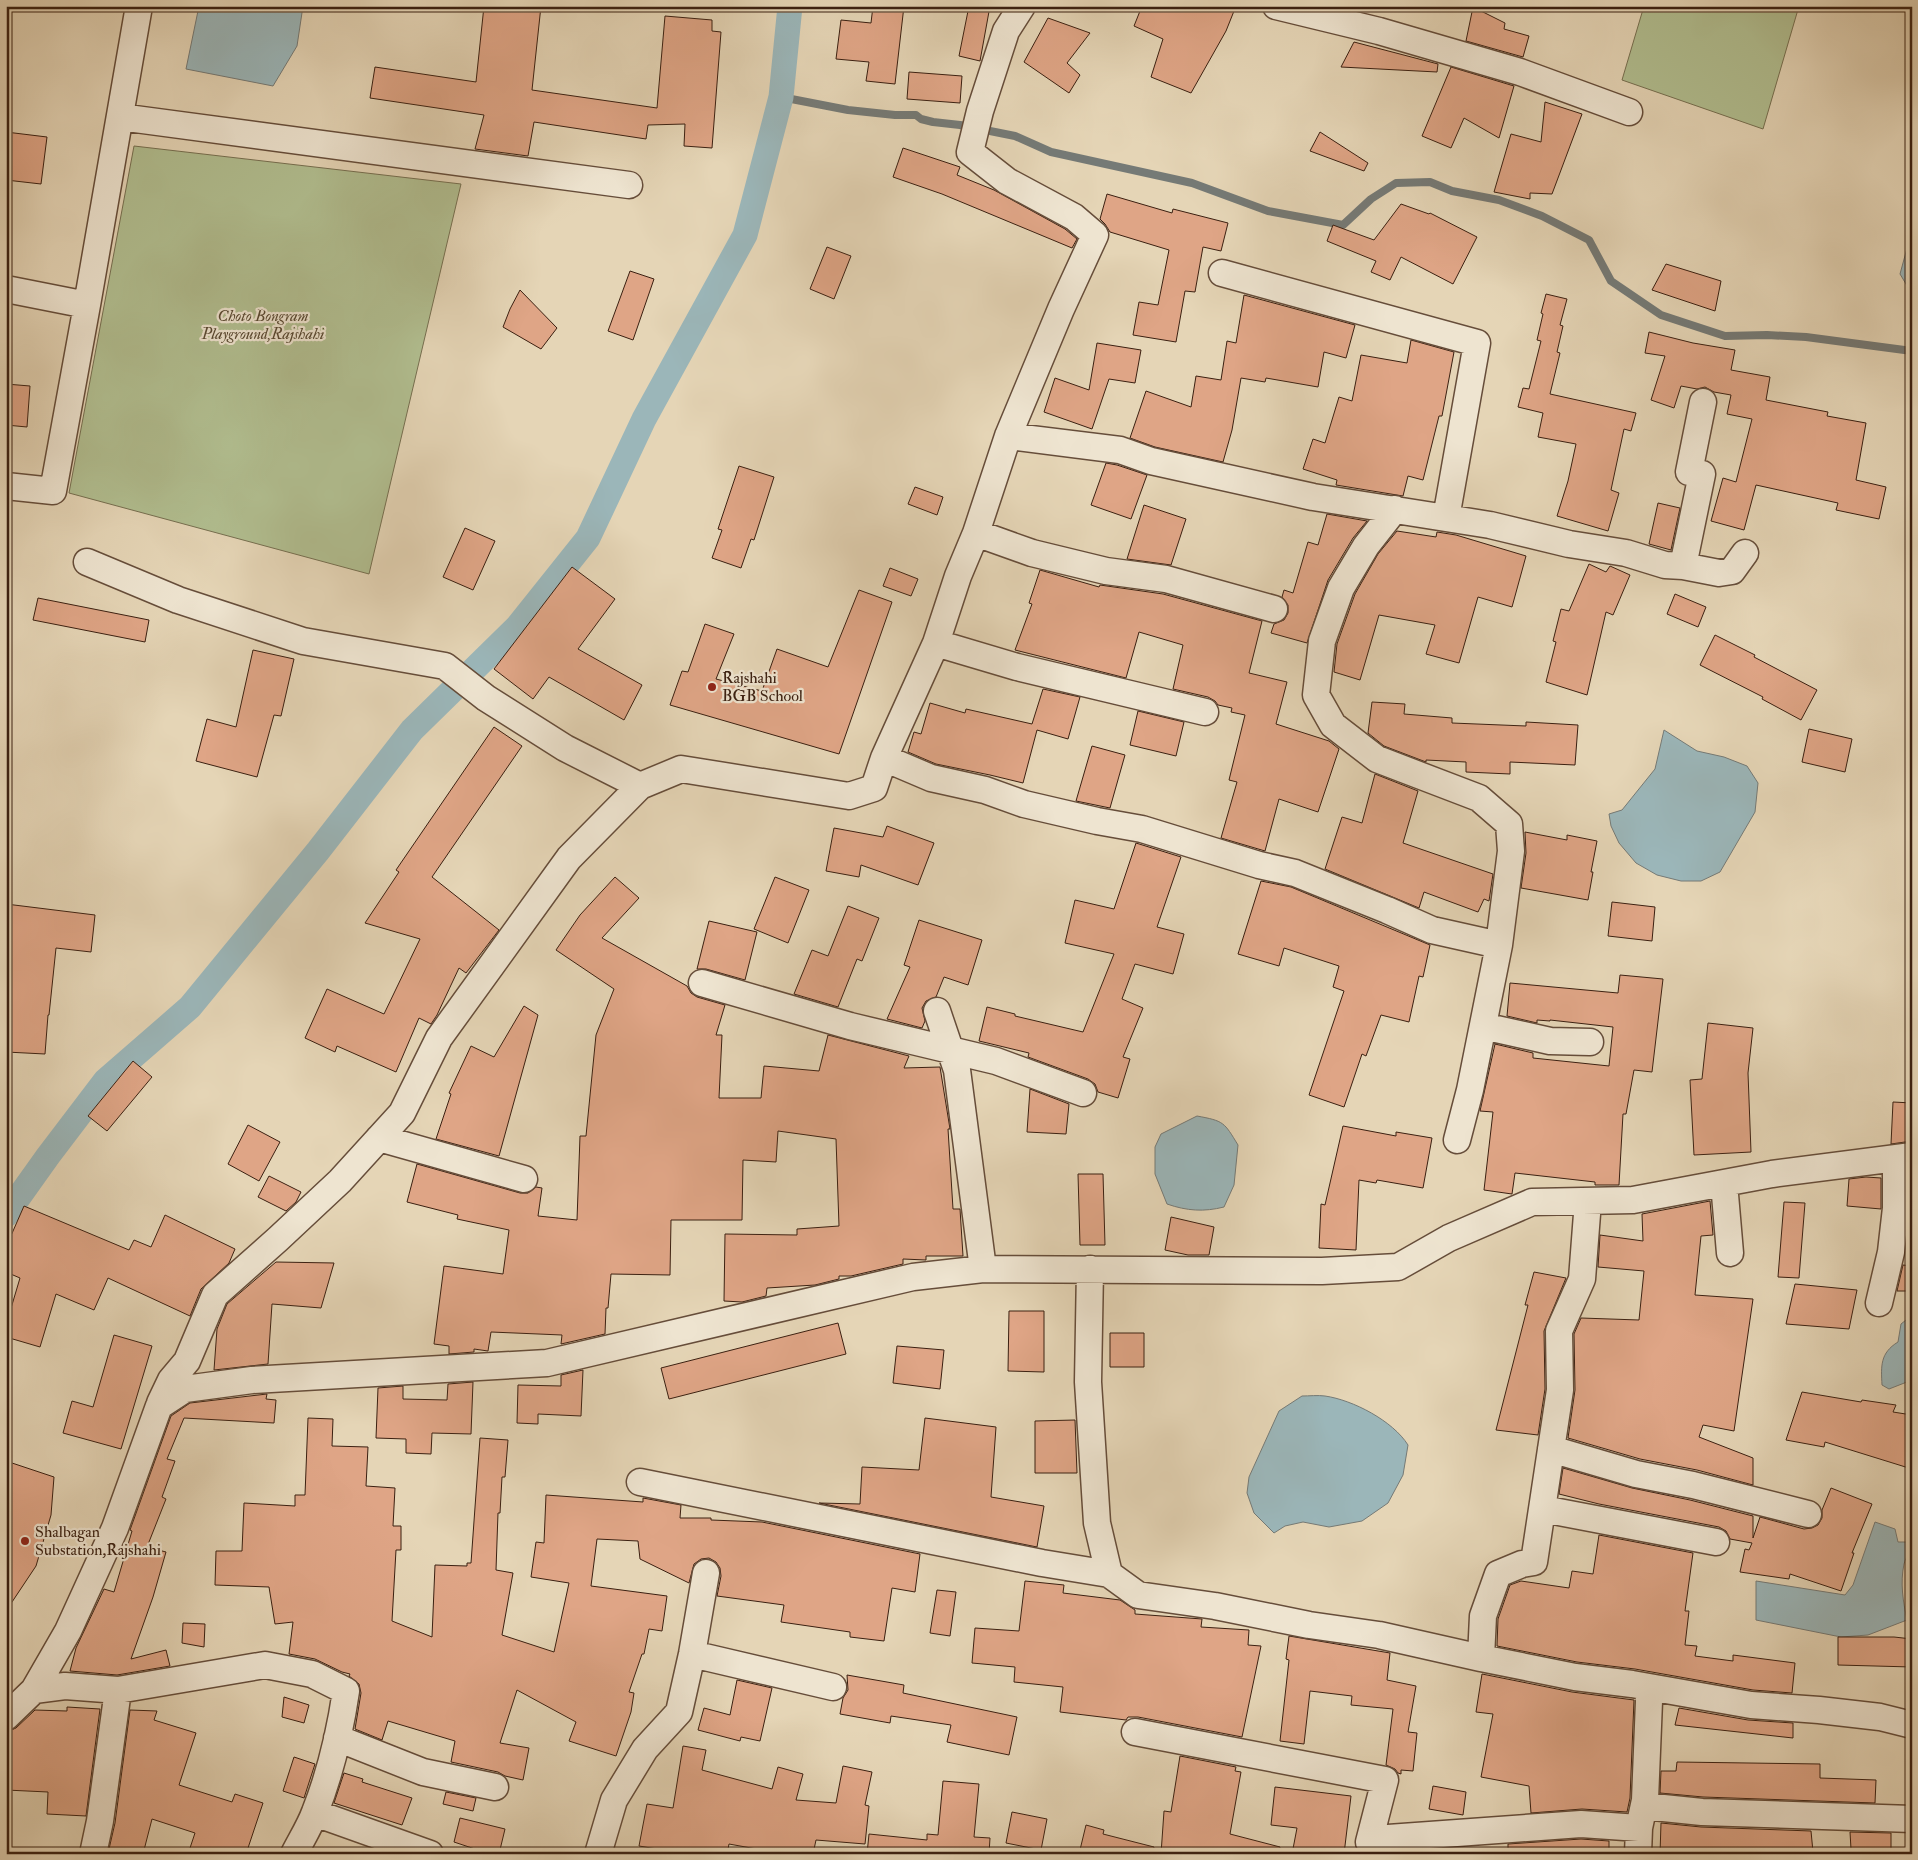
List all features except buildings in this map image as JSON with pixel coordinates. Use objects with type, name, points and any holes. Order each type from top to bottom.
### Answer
[{"type":"street","points":[[6,486],[53,491],[139,6]]},
{"type":"street","points":[[6,1717],[34,1690],[68,1631],[115,1528],[159,1406],[172,1380],[188,1361],[215,1295],[333,1187],[402,1113],[439,1038],[569,858],[640,786],[681,769],[849,796],[874,788],[884,758],[936,643],[958,576],[976,533],[1008,436],[1095,235],[1074,217],[1007,181],[970,152],[1006,31],[1022,6]]},
{"type":"street","points":[[1276,6],[1379,31],[1520,72],[1629,112]]},
{"type":"street","points":[[120,116],[629,185]]},
{"type":"street","points":[[1222,273],[1477,343],[1446,518]]},
{"type":"street","points":[[6,289],[87,305]]},
{"type":"street","points":[[1683,566],[1702,474],[1689,472],[1703,402]]},
{"type":"street","points":[[1008,436],[1120,450],[1151,461],[1313,497],[1490,525],[1569,544],[1626,553],[1665,565],[1683,566],[1719,573],[1732,571],[1745,553]]},
{"type":"street","points":[[1395,509],[1366,546],[1341,588],[1322,641],[1316,694],[1333,725],[1377,759],[1479,798],[1509,824],[1511,851],[1499,945],[1470,1090],[1457,1140]]},
{"type":"street","points":[[976,533],[1032,554],[1106,570],[1166,579],[1274,609]]},
{"type":"street","points":[[87,562],[178,600],[303,641],[445,666],[486,698],[565,748],[640,786]]},
{"type":"street","points":[[936,643],[1017,667],[1205,712]]},
{"type":"street","points":[[884,758],[931,778],[984,790],[1024,804],[1097,821],[1142,829],[1258,865],[1295,873],[1432,930],[1499,945]]},
{"type":"street","points":[[702,983],[850,1026],[996,1061],[1083,1093]]},
{"type":"street","points":[[937,1011],[957,1070],[983,1269]]},
{"type":"street","points":[[1483,1026],[1550,1041],[1590,1042]]},
{"type":"street","points":[[379,1138],[524,1179]]},
{"type":"street","points":[[159,1406],[185,1389],[238,1381],[547,1363],[912,1277],[983,1269],[1322,1271],[1398,1267],[1449,1238],[1532,1202],[1634,1200],[1772,1174],[1904,1157],[1891,1252],[1879,1303]]},
{"type":"street","points":[[1724,1183],[1730,1253]]},
{"type":"street","points":[[1481,1658],[1483,1616],[1498,1574],[1522,1564],[1534,1562],[1560,1390],[1559,1330],[1582,1280],[1588,1201]]},
{"type":"street","points":[[1090,1269],[1090,1401],[1097,1524],[1108,1574]]},
{"type":"street","points":[[1552,1448],[1636,1474],[1692,1485],[1808,1514]]},
{"type":"street","points":[[640,1482],[1042,1563],[1108,1574],[1138,1595],[1215,1606],[1309,1625],[1379,1635],[1575,1677],[1648,1687],[1751,1705],[1880,1717],[1912,1725]]},
{"type":"street","points":[[1543,1509],[1716,1542]]},
{"type":"street","points":[[598,1854],[614,1800],[645,1749],[679,1712],[692,1654],[706,1573]]},
{"type":"street","points":[[692,1654],[833,1687]]},
{"type":"street","points":[[34,1690],[65,1686],[118,1690],[265,1665],[312,1674],[346,1691],[337,1738],[315,1813],[294,1854]]},
{"type":"street","points":[[1638,1854],[1649,1701],[1648,1687]]},
{"type":"street","points":[[93,1854],[100,1821],[118,1690]]},
{"type":"street","points":[[1135,1732],[1385,1780],[1369,1842],[1388,1838],[1581,1824],[1702,1812],[1912,1819]]},
{"type":"street","points":[[337,1738],[423,1772],[495,1787]]},
{"type":"street","points":[[315,1813],[430,1854]]},
{"type":"green space","points":[[1644,6],[1799,6],[1763,129],[1622,80]]},
{"type":"green space","name":"Choto Bongram Playground,Rajshahi","points":[[134,146],[461,184],[369,574],[69,493]]},
{"type":"water","points":[[199,6],[303,6],[297,46],[273,86],[186,69]]},
{"type":"water","points":[[1912,230],[1912,294],[1900,274]]},
{"type":"water","points":[[1664,730],[1697,751],[1724,757],[1747,766],[1758,783],[1755,812],[1720,872],[1701,881],[1681,881],[1657,875],[1636,863],[1619,843],[1611,826],[1609,814],[1622,810],[1655,769]]},
{"type":"water","points":[[1197,1116],[1218,1121],[1226,1127],[1238,1145],[1234,1185],[1224,1207],[1196,1210],[1167,1204],[1155,1174],[1155,1147],[1161,1134]]},
{"type":"water","points":[[1906,1320],[1912,1323],[1912,1380],[1889,1389],[1882,1385],[1883,1360],[1892,1346],[1898,1342],[1901,1324]]},
{"type":"water","points":[[1302,1396],[1336,1398],[1360,1407],[1383,1420],[1408,1445],[1403,1475],[1388,1503],[1362,1521],[1329,1527],[1303,1522],[1285,1526],[1274,1533],[1254,1513],[1247,1493],[1249,1477],[1279,1411]]},
{"type":"water","points":[[1875,1522],[1895,1529],[1898,1542],[1912,1542],[1904,1564],[1902,1578],[1907,1620],[1868,1635],[1841,1637],[1756,1620],[1756,1581],[1845,1595],[1853,1585]]},
{"type":"waterway","points":[[6,1215],[105,1081],[190,1007],[318,851],[412,730],[517,627],[588,538],[644,419],[745,235],[781,97],[790,6]]},
{"type":"waterway","points":[[781,97],[848,110],[895,115],[916,115],[921,119],[933,122],[960,125],[1015,136],[1051,152],[1192,183],[1268,211],[1343,225],[1371,199],[1396,183],[1430,182],[1452,191],[1499,200],[1542,216],[1589,240],[1611,281],[1661,315],[1725,336],[1767,335],[1806,337],[1912,351]]},
{"type":"place","name":"Rajshahi BGB School","points":[[712,687]]},
{"type":"place","name":"Shalbagan Substation,Rajshahi","points":[[25,1541]]}]
